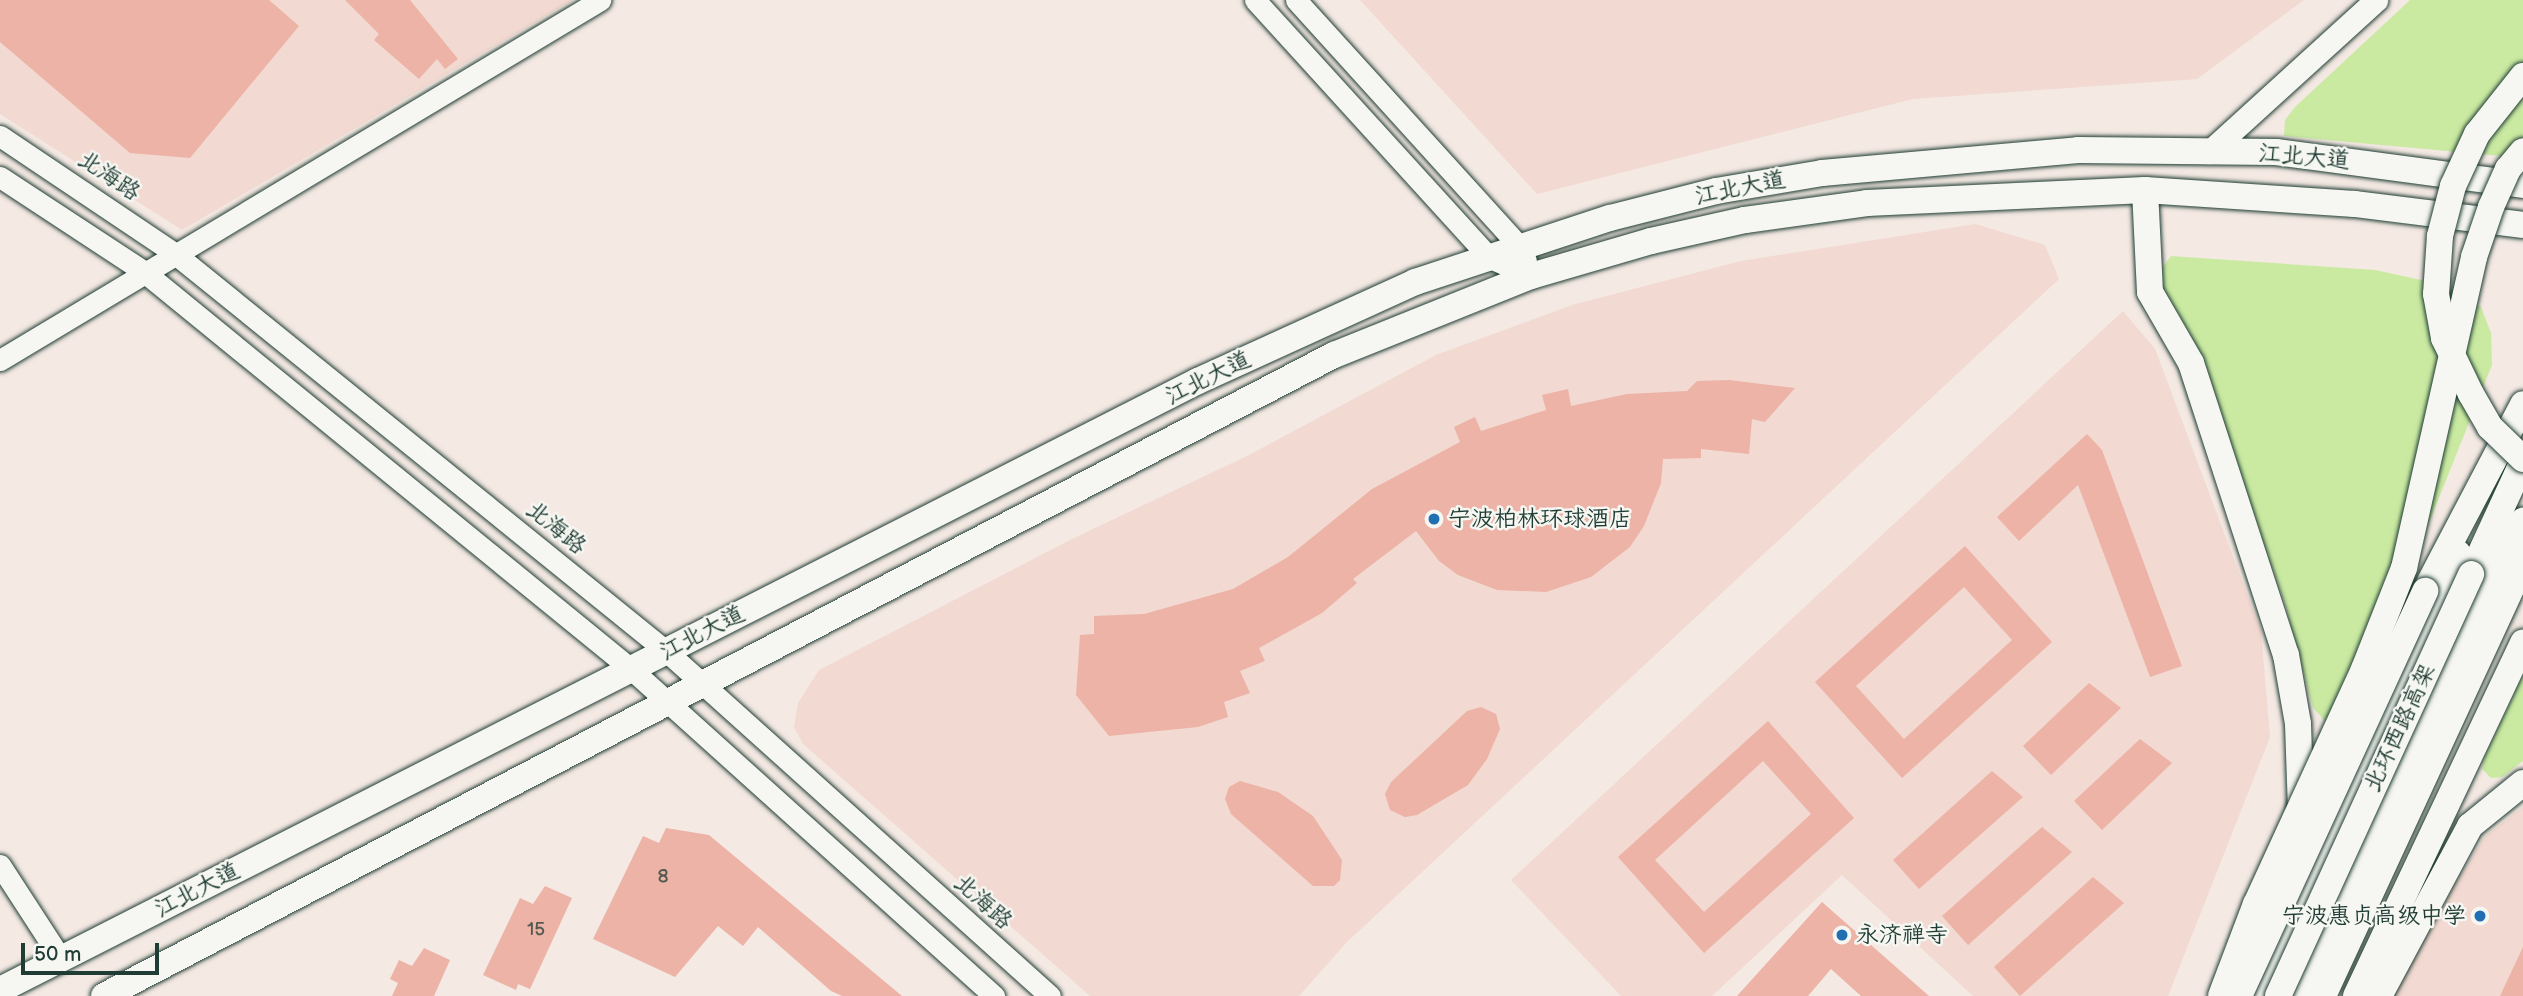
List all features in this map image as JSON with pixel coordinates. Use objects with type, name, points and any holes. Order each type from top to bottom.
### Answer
[{"type":"main road","points":[[2209,152],[2376,0]]},
{"type":"main road","points":[[2523,76],[2477,134],[2452,186],[2440,236],[2436,294],[2444,338],[2471,394],[2490,427],[2523,460]]},
{"type":"main road","name":"江北大道","points":[[0,990],[1198,381],[1415,282],[1521,247],[1716,191],[1822,173],[2078,150],[2276,152],[2523,185]]},
{"type":"main road","points":[[2221,996],[2256,904],[2364,670],[2404,568],[2474,257],[2495,197],[2523,151]]},
{"type":"main road","name":"江北大道","points":[[104,996],[1334,355],[1531,276],[1651,241],[1745,220],[1867,203],[2145,190],[2355,204],[2523,225]]},
{"type":"main road","points":[[2145,190],[2151,292],[2191,363],[2286,655],[2298,724],[2304,892]]},
{"type":"main road","points":[[2260,996],[2304,892],[2523,406]]},
{"type":"main road","points":[[2239,996],[2425,591],[2523,406]]},
{"type":"main road","name":"北环西路高架","points":[[2278,996],[2523,460]]},
{"type":"main road","name":"北环西路高架","points":[[2305,996],[2523,521]]},
{"type":"main road","points":[[2323,996],[2523,564]]},
{"type":"main road","points":[[2357,996],[2523,642]]},
{"type":"main road","points":[[2379,996],[2470,826],[2523,783]]},
{"type":"street","points":[[0,360],[174,253],[600,0]]},
{"type":"street","points":[[1255,0],[1490,258],[1531,276]]},
{"type":"street","points":[[1296,0],[1521,247],[1531,276]]},
{"type":"street","name":"北海路","points":[[0,136],[174,253],[666,651],[1050,996]]},
{"type":"street","points":[[0,177],[144,271],[631,670],[994,996]]},
{"type":"street","points":[[0,865],[61,959]]},
{"type":"shaded area","points":[[0,0],[573,0],[182,230],[0,114]]},
{"type":"shaded area","points":[[1360,0],[2304,0],[2197,79],[1913,99],[1537,194]]},
{"type":"shaded area","points":[[1975,224],[2045,245],[2059,279],[1347,942],[1299,996],[1090,996],[803,744],[794,727],[798,703],[819,670],[1072,539],[1247,456],[1436,355],[1572,305],[1741,261]]},
{"type":"shaded area","points":[[2123,311],[2155,349],[2261,631],[2270,737],[2168,996],[1973,996],[1842,875],[1712,996],[1621,996],[1511,880]]},
{"type":"shaded area","name":"宁波惠贞高级中学","points":[[2523,807],[2523,996],[2388,996],[2484,837]]},
{"type":"green space","points":[[2410,0],[2523,0],[2523,158],[2284,136],[2285,120],[2295,107]]},
{"type":"green space","points":[[2171,256],[2375,270],[2444,285],[2481,307],[2491,333],[2492,365],[2347,728],[2325,721],[2313,708],[2285,604],[2194,348],[2160,291],[2159,272]]},
{"type":"green space","points":[[2523,675],[2523,761],[2502,777],[2491,778],[2482,769],[2484,758]]},
{"type":"building","points":[[0,0],[269,0],[299,26],[190,158],[130,153],[0,42]]},
{"type":"building","points":[[345,0],[410,0],[458,59],[445,69],[437,59],[419,79],[374,40],[379,34]]},
{"type":"building","points":[[1729,380],[1795,388],[1765,422],[1752,419],[1749,454],[1701,449],[1701,458],[1663,459],[1661,483],[1644,526],[1630,547],[1591,577],[1546,592],[1497,590],[1458,575],[1439,561],[1416,531],[1353,579],[1357,583],[1322,613],[1259,648],[1265,661],[1240,671],[1250,693],[1224,702],[1228,717],[1198,727],[1109,736],[1076,695],[1080,635],[1094,634],[1094,616],[1144,614],[1233,589],[1288,557],[1372,489],[1460,442],[1454,427],[1475,417],[1481,431],[1546,410],[1542,395],[1568,389],[1571,406],[1627,394],[1687,391],[1697,381]]},
{"type":"building","points":[[2087,434],[2102,450],[2182,666],[2150,677],[2078,485],[2019,541],[1997,517]]},
{"type":"building","points":[[1965,546],[2052,642],[1902,778],[1815,682]],"holes":[[[1964,587],[2012,640],[1904,739],[1856,686]]]},
{"type":"building","points":[[2089,683],[2121,708],[2051,775],[2023,746]]},
{"type":"building","points":[[1481,707],[1496,714],[1500,729],[1487,759],[1468,785],[1417,815],[1405,817],[1390,810],[1385,794],[1391,782],[1467,711]]},
{"type":"building","points":[[1768,721],[1854,818],[1704,953],[1618,857]],"holes":[[[1763,761],[1811,814],[1704,912],[1655,860]]]},
{"type":"building","points":[[2140,739],[2172,763],[2102,830],[2074,801]]},
{"type":"building","points":[[1992,771],[2023,797],[1919,889],[1893,860]]},
{"type":"building","points":[[1240,781],[1278,792],[1313,816],[1342,860],[1340,880],[1334,886],[1313,886],[1231,814],[1225,799],[1229,787]]},
{"type":"building","points":[[2042,827],[2072,852],[1968,945],[1942,916]]},
{"type":"building","points":[[666,828],[709,835],[902,996],[842,996],[831,991],[758,927],[743,946],[718,926],[675,977],[593,939],[643,836],[659,843]]},
{"type":"building","points":[[2093,877],[2124,903],[2020,996],[1994,967]]},
{"type":"building","points":[[545,886],[572,898],[530,989],[518,984],[516,990],[483,975],[520,898],[533,904]]},
{"type":"building","points":[[1822,902],[1929,996],[1861,996],[1831,969],[1808,996],[1737,996]]},
{"type":"building","points":[[2523,947],[2523,996],[2500,996]]},
{"type":"building","points":[[424,948],[450,960],[434,996],[392,996],[398,983],[390,979],[399,960],[412,966]]},
{"type":"place","name":"宁波柏林环球酒店","points":[[1434,519]]},
{"type":"place","name":"宁波惠贞高级中学","points":[[2480,916]]},
{"type":"place","name":"永济禅寺","points":[[1842,935]]}]
